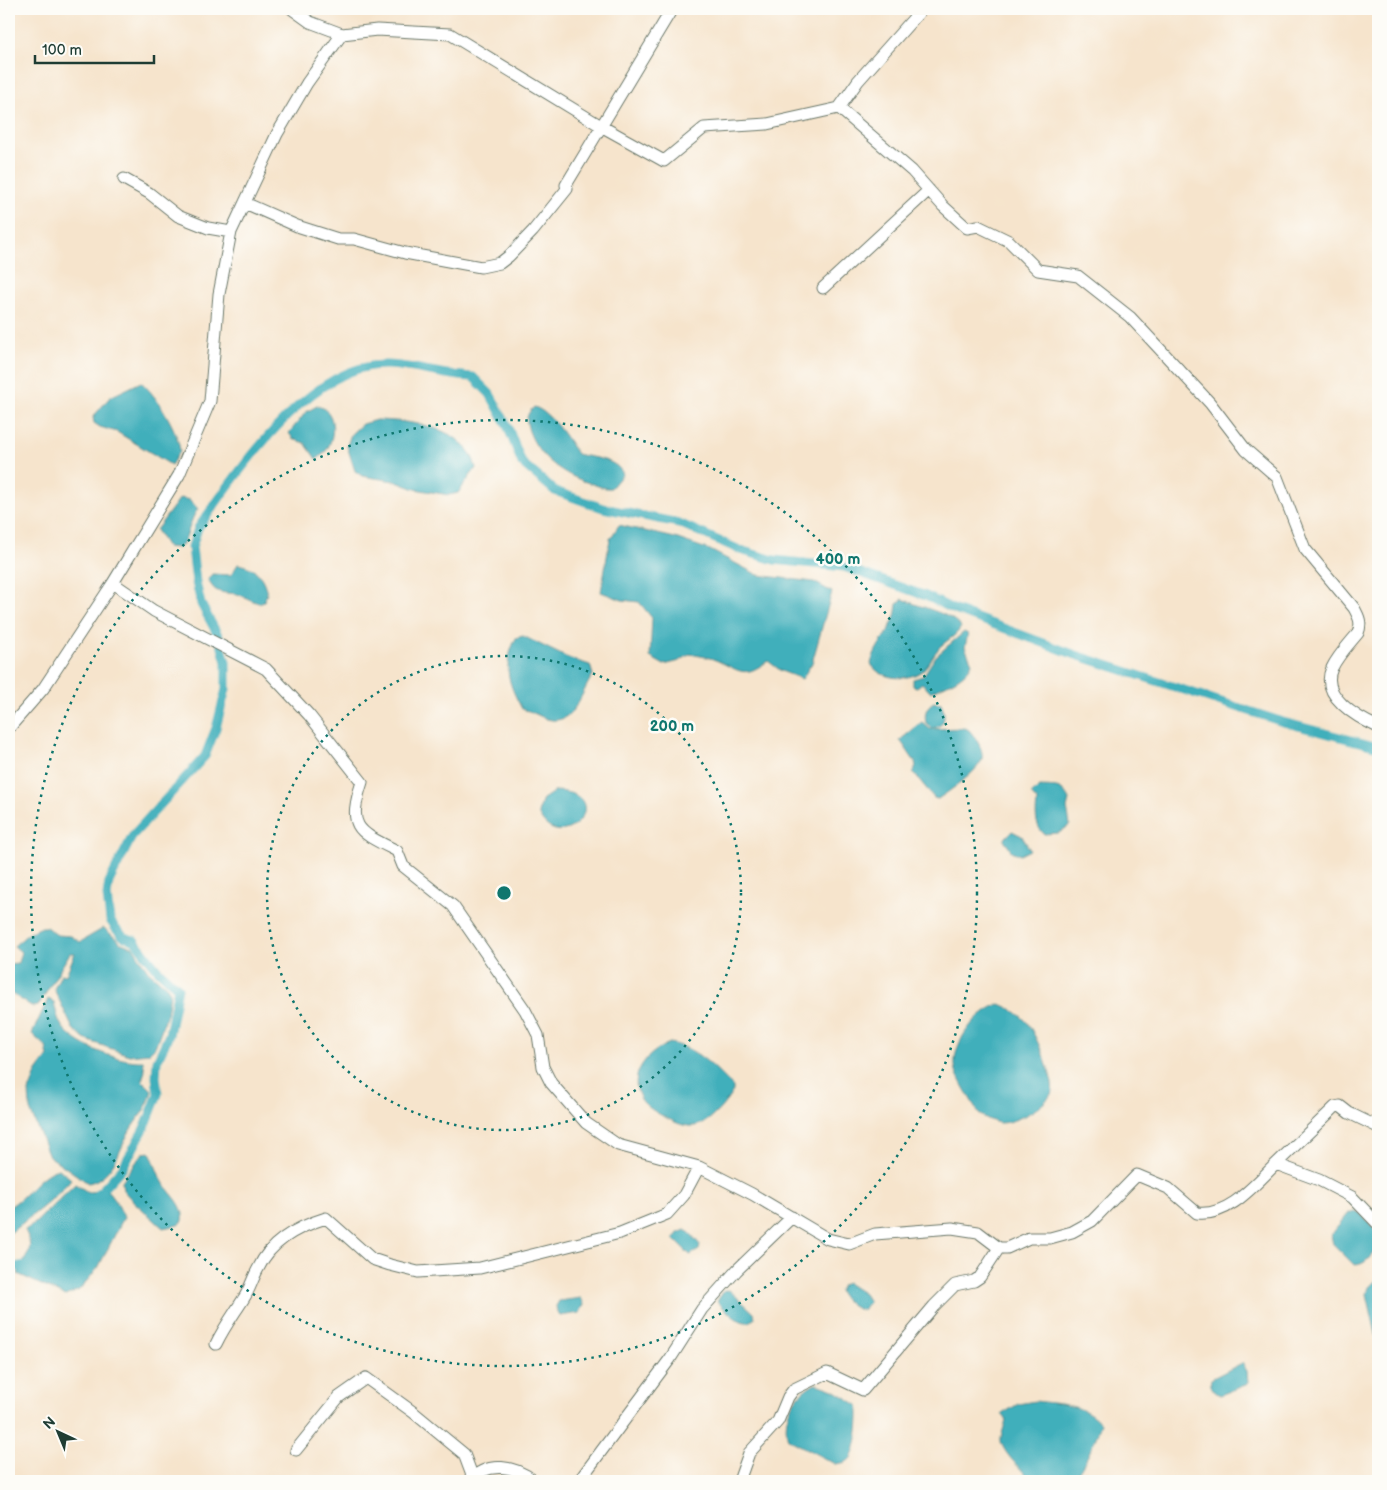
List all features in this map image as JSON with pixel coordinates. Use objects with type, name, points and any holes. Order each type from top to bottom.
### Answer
[{"type":"street","points":[[292,9],[310,22],[342,34],[376,30],[450,34],[601,126],[664,161],[704,128],[767,124],[840,108],[858,81],[922,9]]},
{"type":"street","points":[[245,203],[297,226],[338,239],[354,239],[405,253],[465,265],[481,267],[500,263],[533,231],[567,189],[566,185],[672,9]]},
{"type":"street","points":[[9,728],[43,689],[113,582],[179,475],[210,401],[219,294],[231,232],[287,117],[329,49],[342,34]]},
{"type":"street","points":[[840,108],[930,190],[943,206],[967,228],[978,226],[990,231],[1009,241],[1038,270],[1078,276],[1103,294],[1130,317],[1182,372],[1210,403],[1246,450],[1277,477],[1305,549],[1354,608],[1359,618],[1361,626],[1358,633],[1332,668],[1331,687],[1346,708],[1378,727]]},
{"type":"street","points":[[124,179],[149,193],[178,216],[208,228],[231,232]]},
{"type":"street","points":[[823,288],[930,190]]},
{"type":"street","points":[[113,582],[154,611],[266,669],[309,715],[362,782],[354,805],[356,822],[368,836],[397,851],[402,866],[453,906],[520,1002],[538,1035],[543,1067],[551,1083],[586,1123],[618,1145],[699,1167],[792,1217],[828,1239],[849,1244],[875,1234],[952,1228],[978,1232],[999,1248],[1007,1248],[1029,1238],[1050,1238],[1072,1232],[1092,1221],[1137,1175],[1168,1188],[1197,1213],[1214,1213],[1241,1197],[1335,1107],[1340,1106],[1349,1113],[1378,1127]]},
{"type":"street","points":[[1276,1164],[1319,1180],[1352,1197],[1378,1224]]},
{"type":"street","points":[[216,1344],[225,1324],[245,1298],[260,1264],[279,1242],[301,1226],[326,1218],[372,1259],[400,1268],[418,1272],[480,1268],[620,1233],[667,1214],[684,1195],[699,1167]]},
{"type":"street","points":[[579,1481],[670,1359],[702,1309],[737,1270],[792,1217]]},
{"type":"street","points":[[739,1481],[749,1452],[778,1421],[788,1397],[794,1389],[827,1373],[863,1390],[904,1340],[948,1292],[955,1286],[980,1277],[999,1248]]},
{"type":"street","points":[[296,1450],[339,1397],[366,1378],[413,1412],[464,1454],[472,1479],[489,1469],[506,1467],[525,1473],[534,1481]]},
{"type":"water","points":[[141,382],[160,404],[175,433],[180,451],[171,465],[117,432],[100,427],[94,423],[93,417],[110,397]]},
{"type":"water","points":[[317,406],[329,414],[333,431],[328,448],[323,455],[316,459],[305,443],[293,439],[289,433],[306,412]]},
{"type":"water","points":[[534,407],[552,420],[577,454],[609,462],[620,469],[623,474],[611,488],[600,487],[570,475],[545,457],[533,441],[528,427],[528,415]]},
{"type":"water","points":[[376,420],[421,425],[450,435],[462,443],[471,454],[476,468],[458,493],[449,495],[415,489],[394,481],[362,476],[355,471],[347,446],[351,434],[362,424]]},
{"type":"water","points":[[180,498],[190,500],[198,509],[182,545],[179,548],[167,547],[156,530]]},
{"type":"water","points":[[619,525],[675,538],[710,550],[758,575],[814,582],[832,592],[812,663],[802,679],[781,671],[768,661],[753,670],[743,672],[712,658],[690,654],[680,661],[664,665],[650,657],[652,618],[639,602],[622,600],[601,592],[610,539]]},
{"type":"water","points":[[238,564],[254,570],[261,578],[267,594],[264,601],[259,603],[237,594],[223,593],[213,588],[208,579],[212,574],[231,575]]},
{"type":"water","points":[[903,599],[943,614],[957,622],[961,627],[939,648],[923,670],[903,678],[895,678],[881,673],[871,664],[873,656],[893,621],[897,604]]},
{"type":"water","points":[[964,632],[968,634],[965,647],[972,663],[969,669],[954,681],[930,692],[922,683],[917,687],[913,686],[913,679],[923,676],[936,656]]},
{"type":"water","points":[[523,636],[568,658],[590,665],[593,675],[576,706],[564,718],[556,720],[547,719],[522,709],[517,700],[510,682],[508,666],[509,657],[516,638]]},
{"type":"water","points":[[934,702],[941,703],[944,719],[940,725],[932,728],[926,723],[925,716],[927,708]]},
{"type":"water","points":[[922,722],[930,729],[965,728],[974,736],[982,751],[980,764],[963,781],[938,799],[934,798],[913,772],[916,766],[915,762],[900,740]]},
{"type":"water","points":[[1040,787],[1060,790],[1069,800],[1067,808],[1070,825],[1059,833],[1044,834],[1039,827],[1036,818],[1037,801],[1031,794]]},
{"type":"water","points":[[555,791],[574,795],[583,802],[584,812],[579,821],[570,828],[559,831],[548,826],[538,813],[543,799]]},
{"type":"water","points":[[1012,831],[1022,836],[1030,850],[1020,855],[1011,851],[1004,839]]},
{"type":"water","points":[[46,927],[57,935],[71,936],[80,942],[104,928],[121,943],[133,947],[148,971],[167,987],[170,993],[167,1014],[155,1047],[149,1053],[129,1055],[84,1039],[73,1029],[54,989],[61,974],[66,975],[75,953],[70,953],[38,1006],[33,1007],[9,992],[9,964],[18,963],[21,952],[14,946],[29,933]]},
{"type":"water","points":[[48,999],[54,1002],[63,1027],[81,1043],[101,1053],[123,1059],[143,1061],[145,1071],[142,1080],[152,1090],[148,1103],[131,1128],[113,1164],[103,1176],[88,1183],[49,1156],[30,1110],[29,1091],[37,1071],[48,1056],[46,1047],[32,1034]]},
{"type":"water","points":[[1000,1004],[1017,1013],[1030,1026],[1044,1056],[1051,1078],[1052,1092],[1049,1098],[1029,1113],[1014,1120],[1000,1123],[989,1120],[979,1114],[956,1071],[955,1056],[968,1028],[983,1013]]},
{"type":"water","points":[[670,1043],[688,1049],[704,1059],[733,1087],[733,1091],[722,1107],[712,1117],[694,1126],[683,1125],[659,1114],[643,1102],[637,1090],[636,1081],[642,1065],[654,1052]]},
{"type":"water","points":[[150,1152],[161,1179],[182,1210],[183,1221],[178,1225],[163,1228],[123,1190],[122,1181],[143,1153]]},
{"type":"water","points":[[59,1169],[71,1179],[49,1202],[9,1234],[9,1207],[45,1175]]},
{"type":"water","points":[[75,1184],[88,1192],[108,1191],[116,1201],[124,1217],[98,1268],[79,1290],[65,1296],[18,1274],[28,1253],[30,1243],[25,1230],[34,1224]]},
{"type":"water","points":[[1354,1211],[1360,1213],[1378,1233],[1378,1247],[1365,1262],[1358,1265],[1354,1265],[1333,1244],[1331,1235],[1349,1213]]},
{"type":"water","points":[[685,1230],[700,1245],[699,1250],[690,1255],[674,1239],[678,1233]]},
{"type":"water","points":[[1378,1278],[1378,1343],[1367,1294],[1369,1287]]},
{"type":"water","points":[[847,1283],[864,1294],[869,1302],[863,1310],[855,1308],[843,1298],[839,1291],[842,1285]]},
{"type":"water","points":[[729,1290],[754,1313],[755,1318],[750,1322],[740,1321],[717,1301],[724,1291]]},
{"type":"water","points":[[581,1298],[584,1304],[580,1313],[560,1316],[557,1312],[556,1306],[559,1301]]},
{"type":"water","points":[[1242,1363],[1247,1371],[1248,1384],[1220,1395],[1216,1392],[1211,1386],[1211,1379]]},
{"type":"water","points":[[815,1383],[834,1390],[858,1405],[858,1433],[855,1449],[849,1460],[845,1462],[835,1464],[788,1439],[786,1422],[791,1406],[801,1393]]},
{"type":"water","points":[[1035,1401],[1062,1404],[1080,1409],[1095,1417],[1101,1424],[1085,1461],[1071,1481],[1034,1481],[1013,1461],[1001,1443],[1006,1419],[1002,1414],[1018,1404]]},
{"type":"waterway","points":[[93,1200],[123,1167],[146,1125],[158,1094],[157,1061],[169,1035],[178,988],[158,970],[134,940],[124,937],[110,920],[107,896],[109,882],[133,835],[205,756],[216,728],[226,689],[226,662],[219,637],[201,604],[196,582],[192,547],[198,528],[255,451],[279,425],[304,401],[331,381],[358,369],[387,365],[473,377],[490,394],[507,425],[522,463],[555,491],[603,508],[679,523],[740,550],[774,560],[844,567],[926,596],[955,610],[1073,654],[1283,722],[1378,747]]},
{"type":"waterway","points":[[9,1268],[26,1265],[31,1262]]}]
